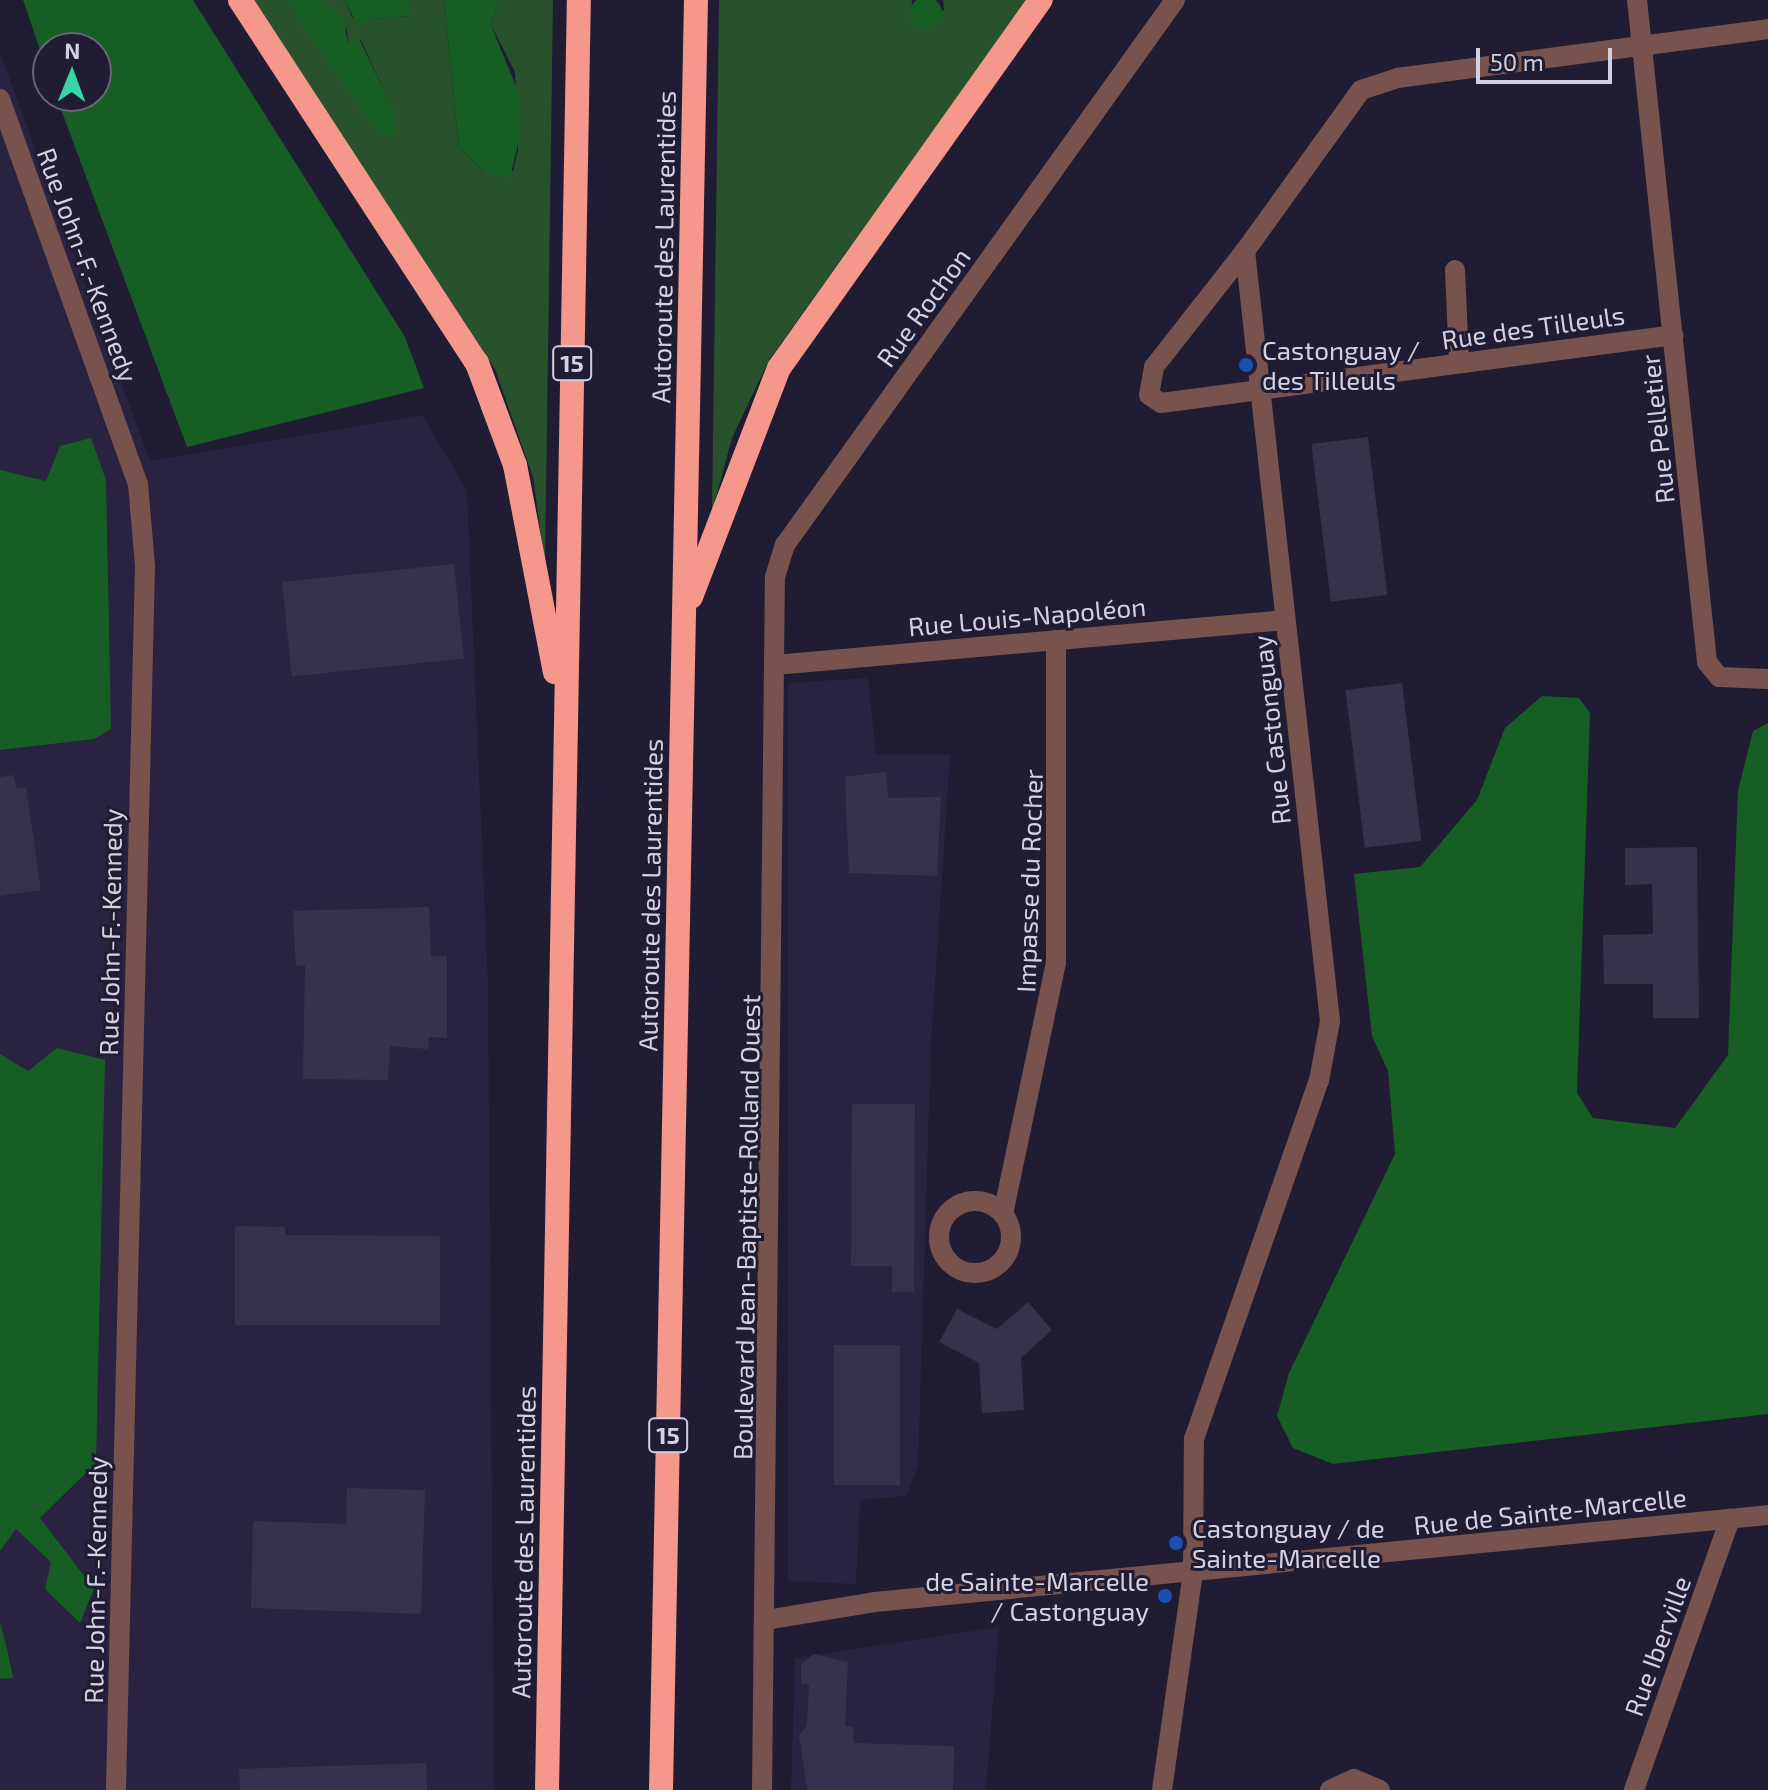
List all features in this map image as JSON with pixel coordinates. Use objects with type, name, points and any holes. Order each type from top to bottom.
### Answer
[{"type":"highway","points":[[240,0],[442,300],[496,403],[526,510],[565,726]]},
{"type":"highway","name":"Autoroute des Laurentides","points":[[547,1790],[579,0]]},
{"type":"highway","name":"Autoroute des Laurentides","points":[[661,1790],[696,0]]},
{"type":"highway","points":[[683,618],[779,368],[1041,0]]},
{"type":"street","name":"Rue Rochon","points":[[775,665],[775,577],[785,545],[1175,0]]},
{"type":"street","name":"Rue Pelletier","points":[[1637,0],[1707,662],[1719,677],[1768,679]]},
{"type":"street","points":[[1245,251],[1361,90],[1397,78],[1768,29]]},
{"type":"street","name":"Rue John-F.-Kennedy","points":[[0,99],[138,484],[145,566],[116,1790]]},
{"type":"street","name":"Rue Castonguay","points":[[1162,1790],[1193,1573],[1194,1439],[1206,1388],[1319,1081],[1330,1021],[1245,251]]},
{"type":"street","name":"Rue des Tilleuls","points":[[1245,251],[1154,367],[1149,395],[1161,403],[1674,335]]},
{"type":"street","points":[[1455,270],[1459,363]]},
{"type":"street","name":"Rue Louis-Napoléon","points":[[775,665],[1285,620]]},
{"type":"street","name":"Impasse du Rocher","points":[[1003,1214],[1056,963],[1056,640]]},
{"type":"street","name":"Boulevard Jean-Baptiste-Rolland Ouest","points":[[762,1790],[775,665]]},
{"type":"street","name":"Rue de Sainte-Marcelle","points":[[766,1620],[875,1602],[1768,1515]]},
{"type":"street","name":"Rue Iberville","points":[[1634,1790],[1730,1519]]},
{"type":"street","points":[[1330,1790],[1354,1779],[1380,1790]]},
{"type":"shaded area","points":[[0,53],[150,461],[422,415],[467,491],[488,985],[494,1790],[0,1790]]},
{"type":"shaded area","points":[[868,678],[876,754],[950,755],[931,1043],[918,1466],[906,1496],[860,1500],[856,1584],[788,1581],[788,683]]},
{"type":"shaded area","points":[[999,1627],[986,1790],[791,1790],[795,1658]]},
{"type":"green space","points":[[926,-3],[937,2],[942,13],[937,24],[926,29],[915,24],[910,13],[915,2]]},
{"type":"green space","points":[[23,0],[193,0],[405,337],[424,388],[187,447],[62,112],[112,112],[112,32],[34,32]]},
{"type":"green space","points":[[254,0],[286,0],[383,136],[390,104],[361,40],[348,45],[347,30],[321,0],[345,0],[352,17],[369,19],[411,16],[408,0],[444,0],[459,147],[484,172],[513,171],[518,150],[515,72],[491,25],[499,0],[553,0],[545,564],[533,477],[495,369]]},
{"type":"green space","points":[[286,0],[321,0],[344,20],[348,44],[358,36],[395,114],[395,137],[383,136],[365,115]]},
{"type":"green space","points":[[345,0],[408,0],[412,16],[370,19],[358,27]]},
{"type":"green space","points":[[444,0],[499,0],[491,25],[518,91],[520,135],[510,178],[484,172],[459,147]]},
{"type":"green space","points":[[719,0],[912,0],[911,16],[944,10],[943,0],[1027,0],[769,360],[732,438],[712,512]]},
{"type":"green space","points":[[91,438],[106,480],[111,729],[94,739],[0,750],[0,470],[46,481],[60,446]]},
{"type":"green space","points":[[1542,696],[1579,698],[1590,713],[1577,1093],[1593,1118],[1675,1128],[1728,1055],[1738,790],[1753,731],[1768,723],[1768,1414],[1333,1464],[1293,1448],[1277,1416],[1289,1373],[1395,1154],[1388,1071],[1372,1036],[1354,874],[1420,867],[1477,800],[1505,728]]},
{"type":"green space","points":[[57,1048],[105,1060],[96,1463],[40,1518],[94,1589],[80,1623],[45,1589],[51,1562],[16,1529],[0,1551],[0,1054],[28,1071]]},
{"type":"green space","points":[[0,1622],[8,1653],[13,1678],[0,1679]]},
{"type":"building","points":[[1368,437],[1387,595],[1331,602],[1311,444]]},
{"type":"building","points":[[454,564],[464,658],[292,677],[282,582]]},
{"type":"building","points":[[1402,683],[1421,841],[1365,848],[1345,690]]},
{"type":"building","points":[[886,772],[888,798],[941,797],[937,876],[849,873],[845,777]]},
{"type":"building","points":[[13,775],[17,788],[26,788],[41,890],[0,896],[0,777]]},
{"type":"building","points":[[1697,847],[1699,1018],[1653,1018],[1653,984],[1604,984],[1603,935],[1653,934],[1652,884],[1625,885],[1625,848]]},
{"type":"building","points":[[429,907],[431,956],[447,956],[447,1038],[429,1037],[428,1049],[390,1046],[388,1080],[303,1079],[305,965],[296,966],[293,911]]},
{"type":"building","points":[[852,1104],[915,1104],[914,1292],[892,1292],[892,1266],[851,1266]]},
{"type":"building","points":[[235,1226],[285,1227],[285,1235],[440,1236],[440,1325],[235,1325]]},
{"type":"building","points":[[1028,1302],[1052,1330],[1021,1358],[1024,1410],[982,1413],[979,1363],[939,1342],[957,1309],[997,1329]]},
{"type":"building","points":[[834,1345],[900,1345],[900,1485],[834,1485]]},
{"type":"building","points":[[347,1488],[425,1490],[421,1614],[251,1608],[253,1521],[346,1524]]},
{"type":"building","points":[[814,1654],[848,1662],[845,1726],[853,1727],[854,1743],[954,1746],[953,1790],[807,1790],[799,1735],[807,1726],[809,1684],[801,1684],[801,1665]]},
{"type":"building","points":[[426,1763],[427,1790],[240,1790],[239,1769]]},
{"type":"place","name":"Castonguay / des Tilleuls","points":[[1246,365]]},
{"type":"place","name":"Castonguay / de Sainte-Marcelle","points":[[1176,1543]]},
{"type":"place","name":"de Sainte-Marcelle / Castonguay","points":[[1165,1596]]}]
